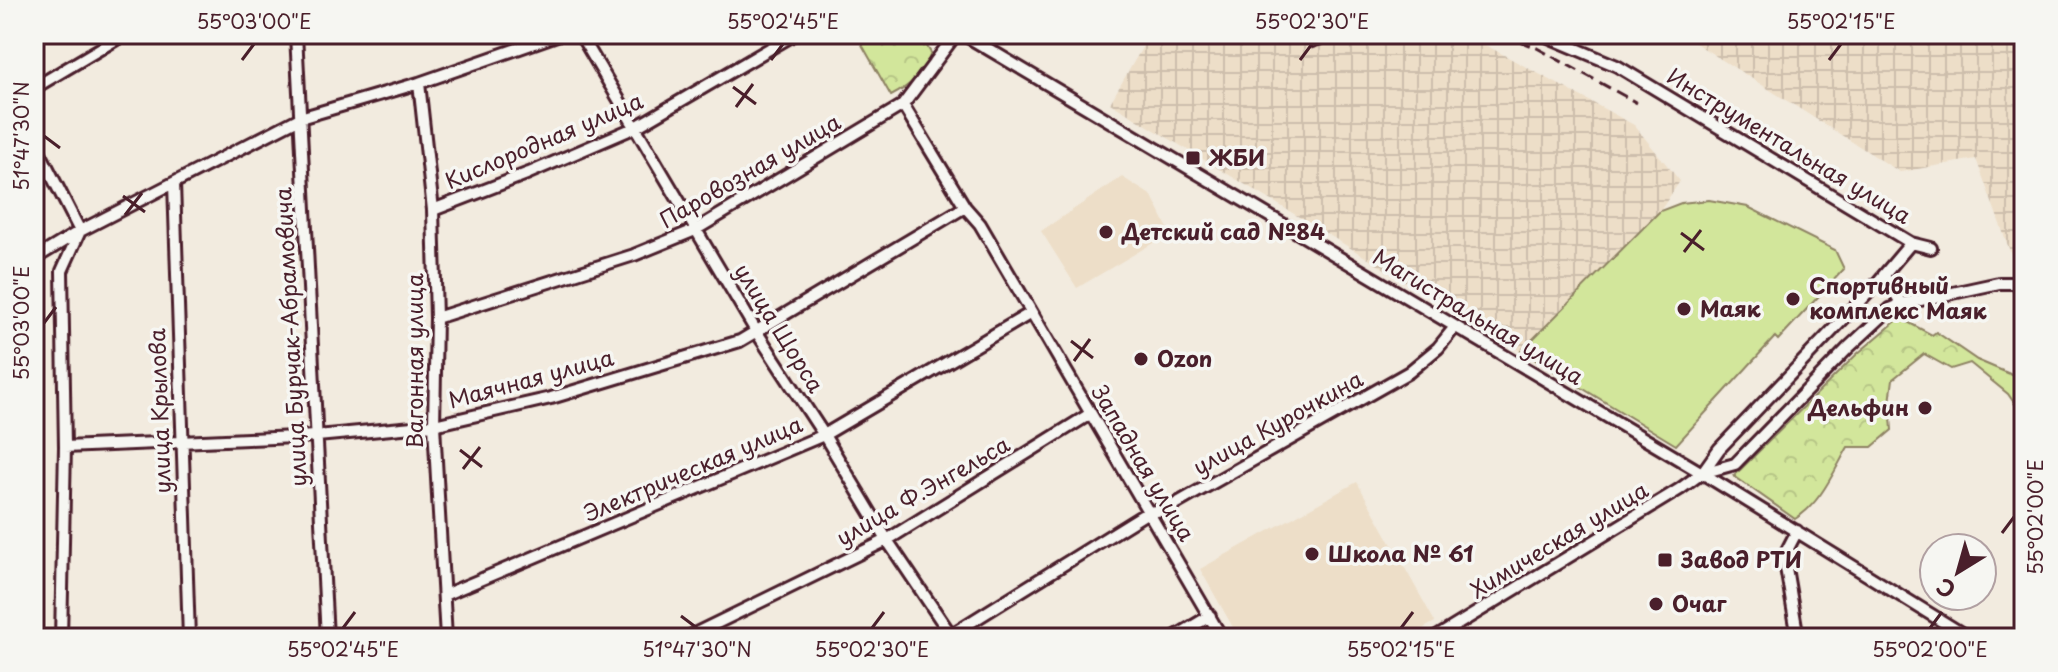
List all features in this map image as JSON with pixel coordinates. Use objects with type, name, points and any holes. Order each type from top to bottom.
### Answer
[{"type":"street","points":[[34,88],[125,34]]},
{"type":"street","name":"улица Бурчак-Абрамовича","points":[[296,34],[327,638]]},
{"type":"street","points":[[34,259],[80,231],[300,118],[419,83],[560,34]]},
{"type":"street","name":"улица Щорса","points":[[580,34],[756,331],[950,637]]},
{"type":"street","name":"Кислородная улица","points":[[433,210],[636,127],[795,34]]},
{"type":"street","name":"Паровозная улица","points":[[436,318],[634,255],[695,230],[903,105],[956,34]]},
{"type":"street","name":"Магистральная улица","points":[[963,34],[1702,473],[1969,638]]},
{"type":"street","name":"Инструментальная улица","points":[[1541,34],[1617,66],[1911,243],[1931,248]]},
{"type":"street","name":"Вагонная улица","points":[[419,83],[433,210],[436,318],[434,425],[446,638]]},
{"type":"street","name":"Западная улица","points":[[903,105],[965,207],[980,224],[1222,638]]},
{"type":"street","points":[[34,141],[80,231]]},
{"type":"street","name":"улица Крылова","points":[[174,183],[189,638]]},
{"type":"street","name":"Маячная улица","points":[[65,447],[317,436],[434,425],[551,398],[740,341],[965,207]]},
{"type":"street","points":[[61,638],[65,447],[62,271],[80,231]]},
{"type":"street","name":"Химическая улица","points":[[1702,473],[1719,449],[1884,276],[1911,243]]},
{"type":"street","points":[[1884,276],[1902,304]]},
{"type":"street","name":"Химическая улица","points":[[1435,638],[1657,504],[1702,473],[1735,464],[1890,309],[1999,283],[2024,283]]},
{"type":"street","name":"Электрическая улица","points":[[444,595],[824,435],[1031,313]]},
{"type":"street","name":"улица Курочкина","points":[[950,637],[1148,512],[1165,510],[1409,372],[1438,348],[1455,327]]},
{"type":"street","name":"улица Ф.Энгельса","points":[[686,638],[887,540],[1090,414]]},
{"type":"street","points":[[1797,531],[1784,556],[1798,638]]},
{"type":"street","points":[[1173,638],[1210,616]]},
{"type":"shaded area","points":[[1150,34],[1465,34],[1634,125],[1680,181],[1660,211],[1521,351],[1110,103]]},
{"type":"shaded area","points":[[1681,34],[2024,34],[2024,259],[2014,262],[1976,159],[1900,172]]},
{"type":"shaded area","name":"Детский сад №84","points":[[1122,177],[1152,196],[1170,233],[1077,288],[1041,231]]},
{"type":"shaded area","points":[[2024,290],[2024,354],[2010,344]]},
{"type":"shaded area","name":"Школа № 61","points":[[1357,482],[1435,622],[1406,638],[1239,638],[1200,569]]},
{"type":"green space","points":[[856,34],[912,34],[925,43],[931,53],[916,78],[891,96]]},
{"type":"green space","name":"Маяк","points":[[1709,200],[1748,207],[1835,250],[1844,269],[1778,340],[1775,337],[1676,445],[1521,351],[1660,211],[1681,203]]},
{"type":"green space","points":[[1900,318],[1932,335],[1936,332],[1977,360],[2024,380],[2024,417],[2008,394],[1970,363],[1951,369],[1924,354],[1893,379],[1890,403],[1892,430],[1872,447],[1848,447],[1819,496],[1795,519],[1734,476],[1857,354]]},
{"type":"railway","points":[[1311,48],[1356,34]]},
{"type":"railway","points":[[1503,34],[1537,48],[1637,103]]},
{"type":"place","name":"ЖБИ","points":[[1193,158]]},
{"type":"place","name":"Детский сад №84","points":[[1106,232]]},
{"type":"place","name":"Спортивный комплекс Маяк","points":[[1793,299]]},
{"type":"place","name":"Маяк","points":[[1684,309]]},
{"type":"place","name":"Ozon","points":[[1141,359]]},
{"type":"place","name":"Дельфин","points":[[1925,408]]},
{"type":"place","name":"Школа № 61","points":[[1312,554]]},
{"type":"place","name":"Завод РТИ","points":[[1665,560]]},
{"type":"place","name":"Очаг","points":[[1656,604]]}]
